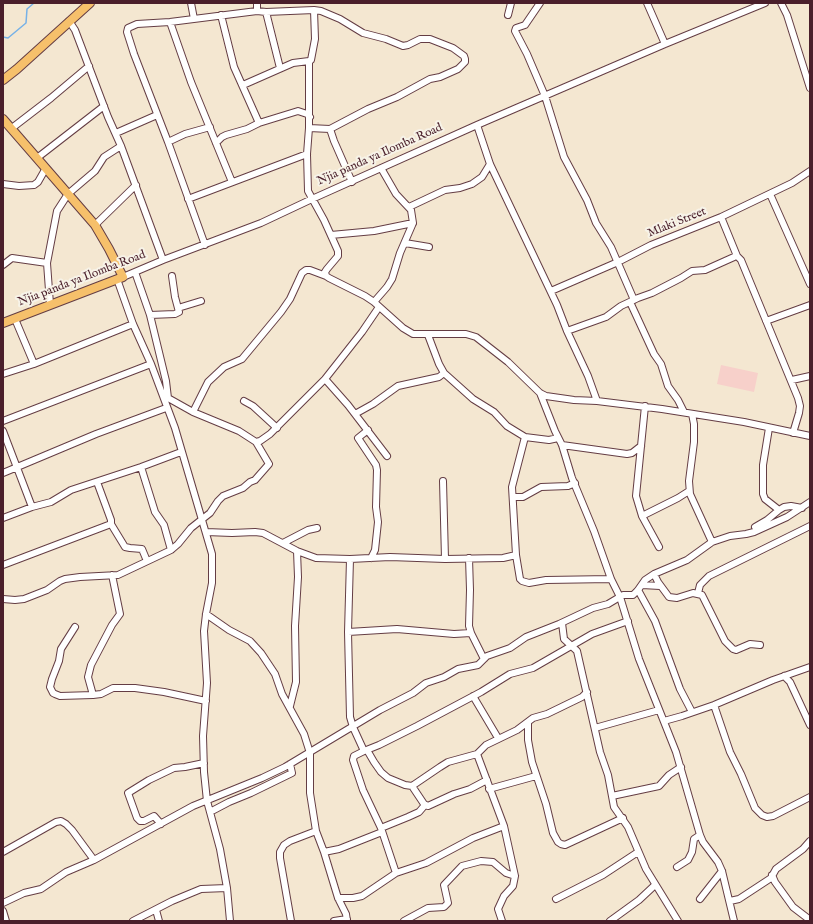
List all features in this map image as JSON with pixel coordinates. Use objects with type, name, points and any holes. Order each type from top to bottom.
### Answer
[{"type":"main road","points":[[3,80],[90,3]]},
{"type":"main road","points":[[3,119],[95,225],[110,249],[120,278]]},
{"type":"main road","name":"Njia panda ya Ilomba Road","points":[[3,323],[120,278]]},
{"type":"street","points":[[191,3],[194,19]]},
{"type":"street","points":[[257,3],[257,11]]},
{"type":"street","points":[[508,15],[511,3]]},
{"type":"street","points":[[540,3],[525,25],[516,28],[515,31],[527,54],[545,96],[564,157],[587,200],[596,223],[611,247],[654,354],[661,364],[668,386],[684,412]]},
{"type":"street","points":[[647,3],[665,44]]},
{"type":"street","name":"Njia panda ya Ilomba Road","points":[[120,278],[261,223],[477,125],[665,44],[765,3]]},
{"type":"street","points":[[781,3],[810,88]]},
{"type":"street","points":[[243,85],[280,68],[293,63],[309,61],[313,58],[315,39],[314,10]]},
{"type":"street","points":[[205,245],[168,142],[134,54],[127,30],[131,26],[137,24],[170,22],[257,11],[314,10],[321,11],[340,19],[363,33],[386,39],[403,46],[420,39],[430,39],[452,48],[464,56],[465,60],[458,69],[430,80],[398,97],[368,109],[330,129],[309,128]]},
{"type":"street","points":[[266,12],[280,68]]},
{"type":"street","points":[[221,15],[234,67],[259,123]]},
{"type":"street","points":[[69,21],[75,30],[121,146],[163,260]]},
{"type":"street","points":[[170,22],[191,82],[232,182]]},
{"type":"street","points":[[309,61],[310,117],[307,154],[308,191],[331,235],[338,255],[327,269],[326,276]]},
{"type":"street","points":[[12,128],[89,66]]},
{"type":"street","points":[[216,143],[222,136],[298,111],[309,105]]},
{"type":"street","points":[[37,158],[104,106]]},
{"type":"street","points":[[298,111],[307,114],[310,117]]},
{"type":"street","points":[[116,134],[157,115]]},
{"type":"street","points":[[477,125],[490,164],[551,291],[567,331],[588,376],[597,401]]},
{"type":"street","points":[[330,129],[352,182]]},
{"type":"street","points":[[168,142],[185,134],[211,130],[222,136]]},
{"type":"street","points":[[50,304],[47,263],[57,211],[68,194],[95,171],[104,157],[121,146]]},
{"type":"street","points":[[188,198],[307,154]]},
{"type":"street","points":[[409,207],[445,190],[460,188],[472,184],[482,177],[490,164]]},
{"type":"street","points":[[3,184],[19,186],[34,185],[38,182],[46,168]]},
{"type":"street","points":[[256,442],[260,441],[277,428],[325,380],[362,332],[392,279],[400,253],[412,223],[412,214],[409,207],[396,194],[381,168]]},
{"type":"street","name":"Mlaki Street","points":[[551,291],[651,246],[721,217],[792,183],[810,170]]},
{"type":"street","points":[[95,225],[136,185]]},
{"type":"street","points":[[770,194],[810,284]]},
{"type":"street","points":[[721,217],[792,380],[800,406],[793,433]]},
{"type":"street","points":[[331,235],[374,231],[412,223]]},
{"type":"street","points":[[405,243],[429,247]]},
{"type":"street","points":[[567,331],[606,317],[621,306],[652,293],[692,271],[705,270],[734,256],[737,256]]},
{"type":"street","points":[[3,265],[12,258],[47,263]]},
{"type":"street","points":[[193,412],[208,382],[224,367],[242,359],[281,312],[290,299],[302,273],[306,270],[326,276],[365,296],[377,304],[402,328],[413,334],[466,334],[476,337],[508,362],[540,393],[562,446],[611,579],[620,597],[639,659],[681,767],[700,835],[722,870],[734,921]]},
{"type":"street","points":[[3,599],[24,599],[47,590],[65,579],[112,576],[124,573],[171,550],[192,528],[210,513],[218,500],[223,496],[243,488],[250,482],[256,480],[269,464],[256,442],[234,428],[193,412],[168,398],[166,381],[150,315],[135,272]]},
{"type":"street","points":[[150,315],[175,314],[179,312],[174,297],[172,276]]},
{"type":"street","points":[[120,278],[133,324],[151,364],[166,408],[175,428],[212,554],[212,583],[204,631],[207,683],[203,736],[204,763],[207,801],[220,849],[227,888],[230,921]]},
{"type":"street","points":[[178,308],[201,301]]},
{"type":"street","points":[[766,321],[810,305]]},
{"type":"street","points":[[15,319],[34,364]]},
{"type":"street","points":[[3,374],[34,364],[133,324]]},
{"type":"street","points":[[428,335],[444,373],[473,399],[494,412],[507,426],[525,437],[549,440],[558,438]]},
{"type":"street","points":[[3,421],[151,364]]},
{"type":"street","points":[[355,414],[373,404],[398,386],[439,377],[444,373]]},
{"type":"street","points":[[792,380],[810,376]]},
{"type":"street","points":[[325,380],[355,414],[387,456]]},
{"type":"street","points":[[540,393],[552,397],[574,400],[645,406],[684,412],[810,436]]},
{"type":"street","points":[[546,407],[552,397]]},
{"type":"street","points":[[244,401],[253,406],[277,428]]},
{"type":"street","points":[[645,406],[636,496],[642,516],[659,547]]},
{"type":"street","points":[[3,472],[96,434],[166,408]]},
{"type":"street","points":[[692,414],[694,424],[694,442],[689,491],[690,497],[712,542]]},
{"type":"street","points":[[769,428],[763,465],[763,494],[765,499],[779,510]]},
{"type":"street","points":[[368,430],[358,438],[376,465],[377,470],[376,507],[378,522],[375,552],[371,558]]},
{"type":"street","points":[[3,431],[32,507]]},
{"type":"street","points":[[525,437],[512,487],[516,555],[519,576],[522,581],[611,579]]},
{"type":"street","points":[[562,446],[629,454],[640,458]]},
{"type":"street","points":[[629,454],[642,446]]},
{"type":"street","points":[[3,518],[32,507],[52,502],[71,490],[181,452]]},
{"type":"street","points":[[141,467],[155,512],[164,525],[171,550]]},
{"type":"street","points":[[443,481],[445,559]]},
{"type":"street","points":[[97,482],[111,520],[111,524],[125,546],[142,549],[147,562]]},
{"type":"street","points":[[512,497],[523,497],[541,487],[566,486],[575,484]]},
{"type":"street","points":[[642,516],[689,491]]},
{"type":"street","points":[[3,903],[24,893],[41,889],[66,872],[94,860],[193,806],[262,778],[290,764],[380,710],[413,693],[426,683],[444,677],[458,669],[478,666],[484,658],[490,654],[515,645],[526,637],[562,623],[593,608],[608,604],[620,597],[633,594],[645,580],[654,574],[686,560],[712,542],[730,536],[754,532],[787,517],[810,502]]},
{"type":"street","points":[[741,534],[767,520],[779,510],[791,506],[802,508]]},
{"type":"street","points":[[3,565],[111,524]]},
{"type":"street","points":[[698,593],[700,585],[709,576],[810,526]]},
{"type":"street","points":[[283,543],[308,530],[317,528]]},
{"type":"street","points":[[206,532],[257,532],[268,535],[297,551],[312,557],[350,559],[390,557],[445,559],[503,558],[516,555]]},
{"type":"street","points":[[290,706],[296,682],[295,626],[298,577],[297,551]]},
{"type":"street","points":[[469,558],[470,633],[484,658]]},
{"type":"street","points":[[469,567],[479,558]]},
{"type":"street","points":[[350,559],[348,632],[350,717],[353,727],[366,750],[381,772],[388,778],[405,785],[412,786],[448,762],[477,754],[484,747],[498,738],[517,730],[534,718],[547,714],[586,696]]},
{"type":"street","points":[[654,574],[660,586],[670,597],[674,598],[690,593],[698,593],[703,596],[725,641],[732,649],[736,650],[750,644],[760,645]]},
{"type":"street","points":[[93,695],[88,677],[91,665],[112,625],[120,614],[112,576]]},
{"type":"street","points":[[640,587],[660,586]]},
{"type":"street","points":[[640,587],[680,690],[692,712]]},
{"type":"street","points":[[206,614],[234,633],[250,641],[261,653],[273,670],[282,694],[290,706],[304,734],[310,753],[310,793],[316,831],[338,898],[346,914],[347,920],[334,921]]},
{"type":"street","points":[[396,873],[381,830],[366,796],[353,760],[355,755],[379,745],[473,696],[510,674],[533,668],[592,634],[628,622]]},
{"type":"street","points":[[562,623],[564,639],[577,651],[586,696],[600,752],[608,775],[616,811],[623,818],[655,885],[678,921]]},
{"type":"street","points":[[75,628],[61,649],[52,679],[51,690],[56,694],[60,696],[93,695],[101,694],[114,688],[135,688],[164,692],[206,701]]},
{"type":"street","points":[[348,632],[397,629],[454,634],[470,633]]},
{"type":"street","points":[[664,721],[714,705],[773,680],[810,667]]},
{"type":"street","points":[[790,682],[791,674]]},
{"type":"street","points":[[784,676],[790,682],[810,725]]},
{"type":"street","points":[[473,696],[498,738]]},
{"type":"street","points":[[714,705],[730,752],[756,808],[762,815],[767,817],[773,816],[810,797]]},
{"type":"street","points":[[595,728],[659,710]]},
{"type":"street","points":[[528,723],[528,740],[536,776],[546,804],[553,833],[558,842],[565,845],[623,818]]},
{"type":"street","points":[[517,730],[528,740]]},
{"type":"street","points":[[477,754],[504,826],[515,876],[513,886],[504,896],[498,909],[502,921]]},
{"type":"street","points":[[161,824],[154,816],[144,821],[140,821],[137,818],[128,793],[149,780],[174,768],[204,763]]},
{"type":"street","points":[[210,812],[292,773],[290,764]]},
{"type":"street","points":[[612,796],[659,786],[669,774],[681,767]]},
{"type":"street","points":[[489,789],[536,776]]},
{"type":"street","points":[[324,852],[339,849],[408,818],[419,812],[426,805],[428,806],[446,799],[487,780]]},
{"type":"street","points":[[412,786],[419,798],[426,805]]},
{"type":"street","points":[[3,852],[56,822],[61,821],[72,830],[94,860]]},
{"type":"street","points":[[338,898],[353,898],[362,896],[396,873],[426,863],[473,838],[504,826]]},
{"type":"street","points":[[291,921],[280,852],[284,845],[290,841],[316,831]]},
{"type":"street","points":[[677,867],[688,860],[692,852],[694,839],[700,835]]},
{"type":"street","points":[[730,901],[738,900],[771,878],[776,869],[803,849],[810,841]]},
{"type":"street","points":[[556,899],[603,875],[638,852]]},
{"type":"street","points":[[404,921],[428,908],[444,907],[448,903],[444,884],[462,866],[481,861],[493,862],[506,873],[515,876]]},
{"type":"street","points":[[700,899],[722,870]]},
{"type":"street","points":[[772,876],[793,907],[810,920]]},
{"type":"street","points":[[610,921],[639,900],[655,885]]},
{"type":"street","points":[[133,921],[172,901],[201,889],[227,888]]},
{"type":"street","points":[[156,910],[159,921]]},
{"type":"street","points":[[3,911],[6,921]]},
{"type":"shaded area","points":[[721,365],[758,373],[754,392],[717,384]]},
{"type":"waterway","points":[[3,37],[8,38],[26,23],[27,9],[34,3]]}]
